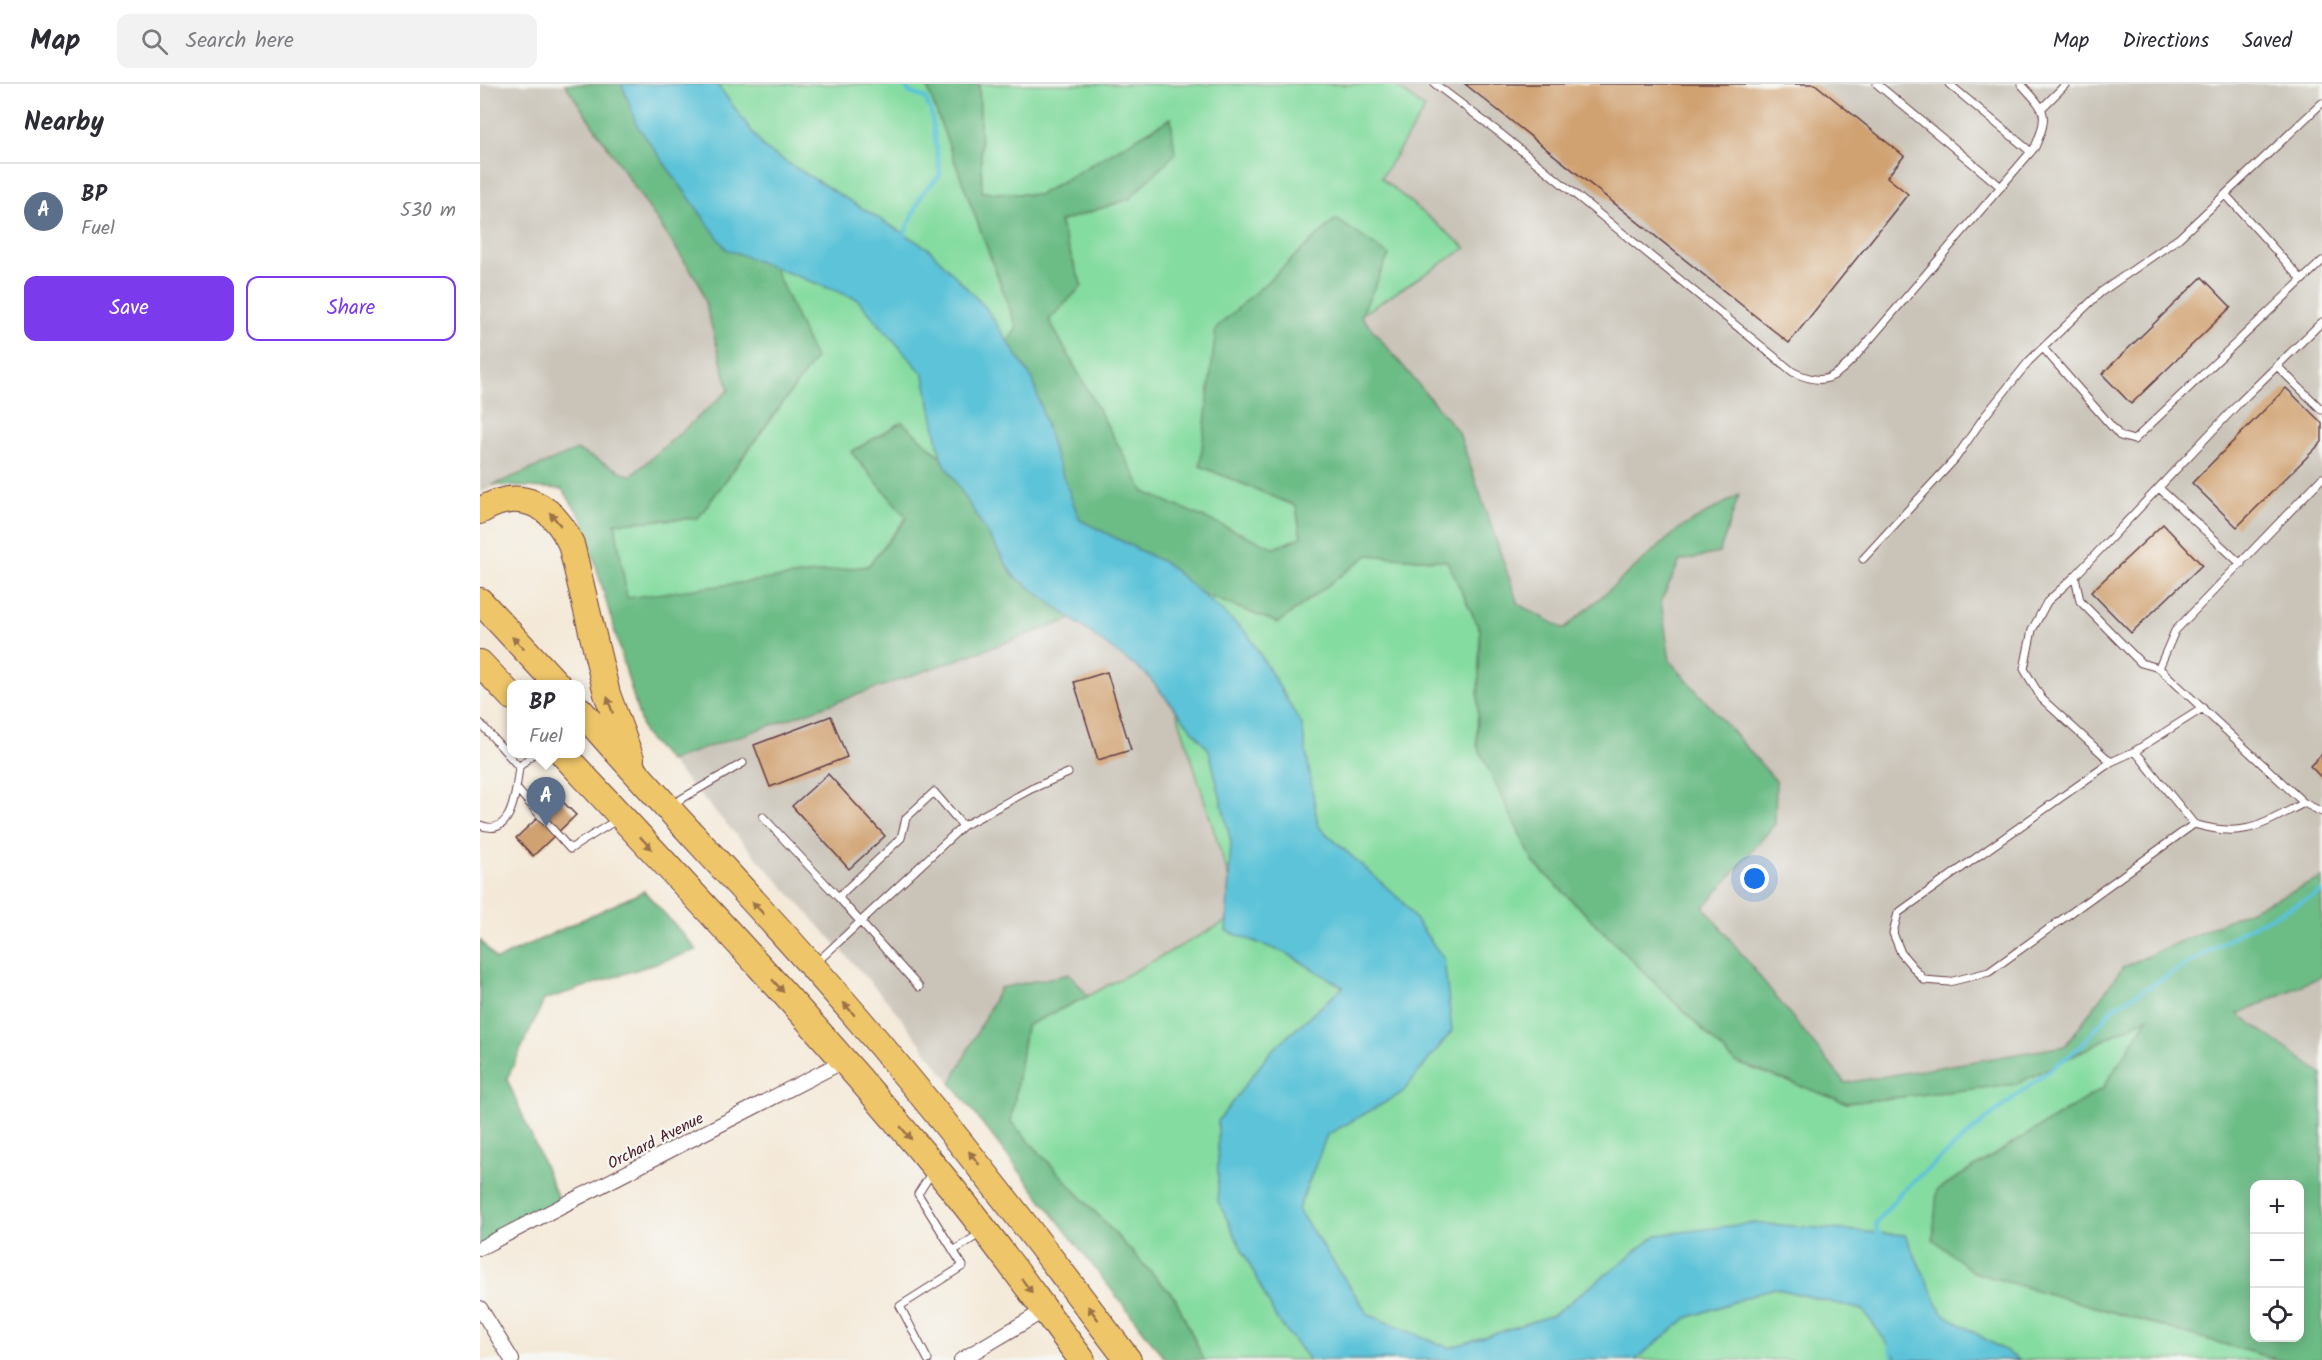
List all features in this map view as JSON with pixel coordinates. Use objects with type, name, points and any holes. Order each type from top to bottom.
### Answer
[{"type":"highway","points":[[480,511],[508,500],[531,503],[541,506],[550,513],[565,532],[571,544],[607,694],[639,779]]},
{"type":"highway","points":[[480,601],[553,680]]},
{"type":"highway","points":[[480,663],[507,692]]},
{"type":"highway","points":[[585,716],[639,779],[812,966],[967,1149],[1128,1360]]},
{"type":"highway","points":[[569,758],[758,964],[935,1167],[1082,1360]]},
{"type":"street","name":"Orchard Avenue","points":[[480,1248],[844,1061]]},
{"type":"street","points":[[480,1308],[512,1360]]},
{"type":"street","points":[[961,1360],[1045,1310]]},
{"type":"lane","points":[[1435,84],[1501,134],[1793,372],[1810,380],[1827,380],[1839,373],[1854,358],[2036,147],[2044,126],[2043,108],[2021,84]]},
{"type":"lane","points":[[1877,84],[2001,187]]},
{"type":"lane","points":[[1949,84],[2031,153]]},
{"type":"lane","points":[[2043,108],[2066,84]]},
{"type":"lane","points":[[1863,560],[1955,459],[1984,417],[2029,361],[2102,292],[2179,238],[2322,103]]},
{"type":"lane","points":[[2226,195],[2301,280]]},
{"type":"lane","points":[[2043,348],[2120,436],[2134,440],[2322,261]]},
{"type":"lane","points":[[2111,762],[2043,699],[2024,669],[2032,630],[2047,602],[2322,322]]},
{"type":"lane","points":[[2277,366],[2322,410]]},
{"type":"lane","points":[[2158,668],[2175,631],[2322,478]]},
{"type":"lane","points":[[2159,488],[2241,564]]},
{"type":"lane","points":[[2075,576],[2080,601],[2141,663],[2158,668],[2304,803],[2322,812]]},
{"type":"lane","points":[[2194,825],[1989,972],[1948,982],[1924,980],[1901,953],[1893,933],[1898,913],[2111,762],[2135,751],[2203,708]]},
{"type":"lane","points":[[480,723],[507,753]]},
{"type":"lane","points":[[2135,751],[2194,825],[2219,832],[2255,828],[2304,803]]},
{"type":"lane","points":[[511,758],[519,767]]},
{"type":"lane","points":[[480,825],[488,828],[502,824],[514,806],[519,767],[528,758]]},
{"type":"lane","points":[[666,808],[743,763]]},
{"type":"lane","points":[[812,966],[963,826],[1031,789],[1068,773]]},
{"type":"lane","points":[[516,788],[570,849],[622,817]]},
{"type":"lane","points":[[838,897],[901,838],[906,818],[934,792],[963,826]]},
{"type":"lane","points":[[763,817],[919,987]]},
{"type":"lane","points":[[928,1360],[900,1306],[963,1266],[918,1194],[935,1167]]},
{"type":"lane","points":[[953,1251],[985,1230]]},
{"type":"shaded area","points":[[480,84],[565,84],[700,284],[729,390],[631,476],[577,450],[480,493]]},
{"type":"shaded area","points":[[1020,84],[2322,84],[2322,1293],[2304,1204],[2304,1180],[2250,1180],[2250,1183],[1845,1083],[1756,971]]},
{"type":"shaded area","points":[[1078,617],[1135,644],[1174,703],[1240,915],[1088,996],[1070,974],[1000,988],[951,1083],[890,1004],[669,761]]},
{"type":"green space","points":[[565,84],[654,84],[767,251],[815,359],[698,518],[615,523],[627,598],[868,566],[907,518],[851,452],[902,422],[940,456],[959,424],[958,417],[1017,328],[926,84],[979,84],[982,192],[1039,195],[1171,118],[1175,154],[1129,199],[1059,222],[1082,286],[1049,320],[1144,492],[1275,548],[1301,537],[1296,506],[1200,466],[1216,328],[1336,219],[1389,255],[1361,316],[1459,433],[1518,604],[1564,629],[1680,528],[1739,495],[1719,553],[1680,561],[1661,601],[1670,661],[1776,781],[1775,824],[1704,907],[1845,1083],[2065,1046],[2123,967],[2322,878],[2322,976],[2238,1014],[2322,1074],[2322,1360],[2279,1360],[1973,1272],[1933,1239],[1937,1190],[2103,1088],[2149,1017],[2017,1084],[1847,1103],[1735,1062],[1534,863],[1477,745],[1480,630],[1447,561],[1368,555],[1278,623],[1203,594],[1078,617],[669,761],[644,734],[583,520],[562,489],[493,485],[577,450],[631,476],[729,390],[700,284]]},
{"type":"green space","points":[[654,84],[926,84],[1017,328],[958,417],[959,424],[939,456],[851,452],[907,517],[868,566],[626,599],[615,522],[698,518],[815,359]]},
{"type":"green space","points":[[979,84],[1394,84],[1425,109],[1381,178],[1466,248],[1361,315],[1389,255],[1200,466],[1296,506],[1301,537],[1275,549],[1144,492],[1049,320],[1082,286],[1059,222],[1130,199],[1171,119],[1039,195],[982,192]]},
{"type":"green space","points":[[1368,555],[1447,561],[1480,630],[1477,745],[1534,863],[1735,1062],[1847,1103],[2017,1084],[2151,1016],[2103,1088],[1937,1190],[1973,1272],[2279,1360],[1204,1360],[1175,1298],[1011,1122],[1026,1026],[1088,996],[1240,914],[1174,703],[1135,644],[1078,617],[1203,594],[1278,623]]},
{"type":"green space","points":[[644,891],[697,950],[544,1000],[507,1079],[560,1203],[480,1246],[480,940],[496,960]]},
{"type":"green space","points":[[1070,974],[1088,996],[1026,1026],[1011,1122],[1175,1298],[1204,1360],[1166,1360],[951,1083],[1000,988]]},
{"type":"water","points":[[622,84],[717,84],[765,149],[929,249],[986,308],[1033,380],[1053,450],[1080,520],[1167,564],[1248,634],[1302,725],[1318,826],[1402,901],[1444,959],[1452,1031],[1402,1093],[1327,1135],[1298,1210],[1369,1315],[1449,1348],[1553,1315],[1657,1235],[1754,1223],[1905,1235],[1942,1313],[2020,1360],[1899,1360],[1863,1310],[1774,1288],[1687,1318],[1635,1360],[1309,1360],[1276,1318],[1218,1201],[1218,1121],[1271,1051],[1343,987],[1288,954],[1226,931],[1231,842],[1209,750],[1147,675],[1013,575],[941,458],[924,375],[857,299],[726,249],[636,124]]},
{"type":"building","points":[[1465,84],[1815,84],[1904,156],[1887,177],[1908,194],[1789,343]]},
{"type":"building","points":[[2202,277],[2231,307],[2131,404],[2102,374]]},
{"type":"building","points":[[2286,388],[2322,423],[2322,442],[2237,527],[2192,483]]},
{"type":"building","points":[[2163,524],[2202,565],[2131,633],[2091,592]]},
{"type":"building","points":[[1107,672],[1131,750],[1098,760],[1074,682]]},
{"type":"building","points":[[831,716],[847,757],[770,787],[754,745]]},
{"type":"building","points":[[2322,754],[2322,778],[2310,766]]},
{"type":"building","points":[[828,774],[885,836],[849,869],[792,806]]},
{"type":"building","points":[[559,798],[576,815],[533,856],[516,838]]},
{"type":"waterway","points":[[902,239],[922,194],[940,175],[931,111],[925,98],[910,93],[904,84]]},
{"type":"waterway","points":[[1881,1235],[1877,1232],[1876,1223],[1901,1192],[1985,1120],[2081,1046],[2113,1008],[2246,929],[2322,892]]},
{"type":"waterway","points":[[1890,1345],[1894,1360]]},
{"type":"place","name":"BP","points":[[546,827]]}]
